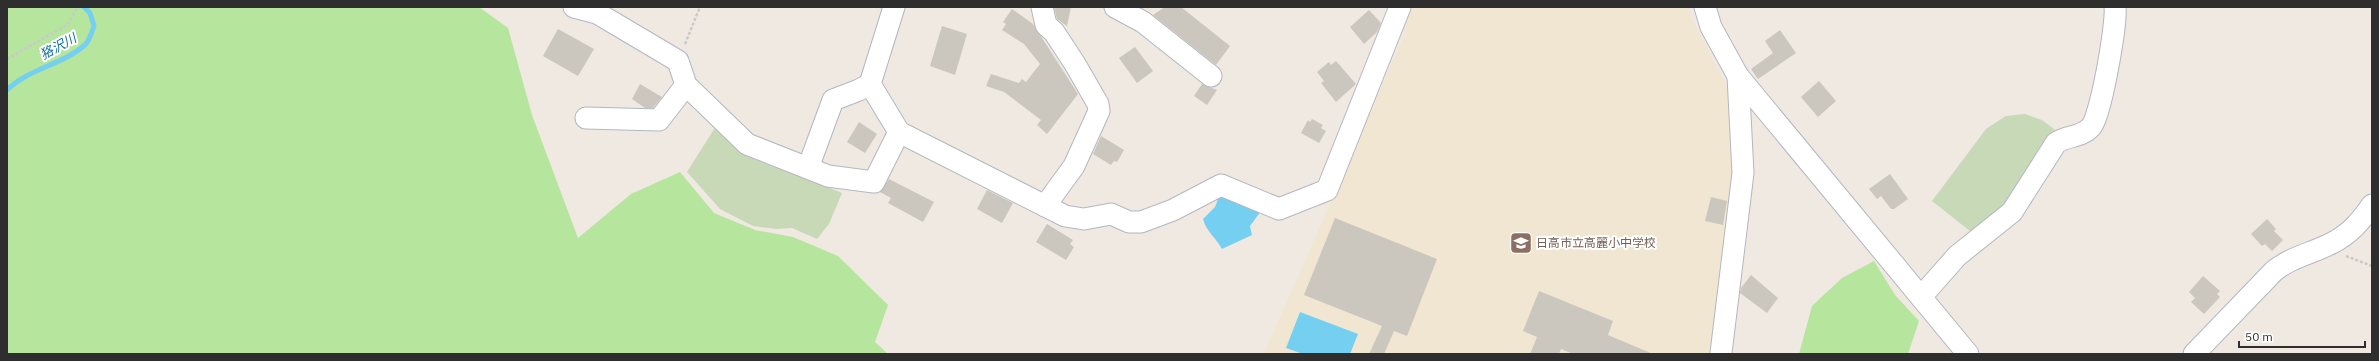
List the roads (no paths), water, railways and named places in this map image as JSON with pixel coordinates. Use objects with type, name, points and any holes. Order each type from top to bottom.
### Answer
[{"type":"street","points":[[574,7],[597,13],[678,61],[686,85],[747,144],[828,176],[874,182],[899,132]]},
{"type":"street","points":[[808,168],[833,100],[860,90],[870,84],[894,7]]},
{"type":"street","points":[[1042,7],[1046,25],[1054,32],[1075,64],[1098,104],[1099,111],[1074,166],[1045,206]]},
{"type":"street","points":[[1115,7],[1143,22],[1211,76]]},
{"type":"street","points":[[870,84],[899,132],[1065,216],[1084,219],[1111,214],[1129,222],[1140,222],[1173,210],[1221,185],[1279,209],[1327,190],[1400,7]]},
{"type":"street","points":[[1705,7],[1711,27],[1738,76],[1968,354]]},
{"type":"street","points":[[1921,297],[1957,256],[2012,212],[2056,143],[2062,139],[2082,135],[2092,126],[2098,116],[2111,46],[2116,14],[2114,7]]},
{"type":"street","points":[[1721,354],[1743,173],[1738,76]]},
{"type":"street","points":[[586,118],[659,120],[686,85]]},
{"type":"street","points":[[2194,354],[2274,271],[2287,260],[2331,244],[2343,237],[2358,225],[2372,205]]},
{"type":"water","points":[[1220,194],[1261,211],[1250,226],[1252,235],[1222,249],[1206,227],[1203,219],[1215,207]]},
{"type":"water","points":[[1300,312],[1358,334],[1350,354],[1303,354],[1286,348]]},
{"type":"waterway","name":"狢沢川","points":[[7,90],[25,77],[66,58],[85,45],[94,26],[90,13],[84,7]]},
{"type":"place","name":"日高市立高麗小中学校","points":[[1521,243]]}]
